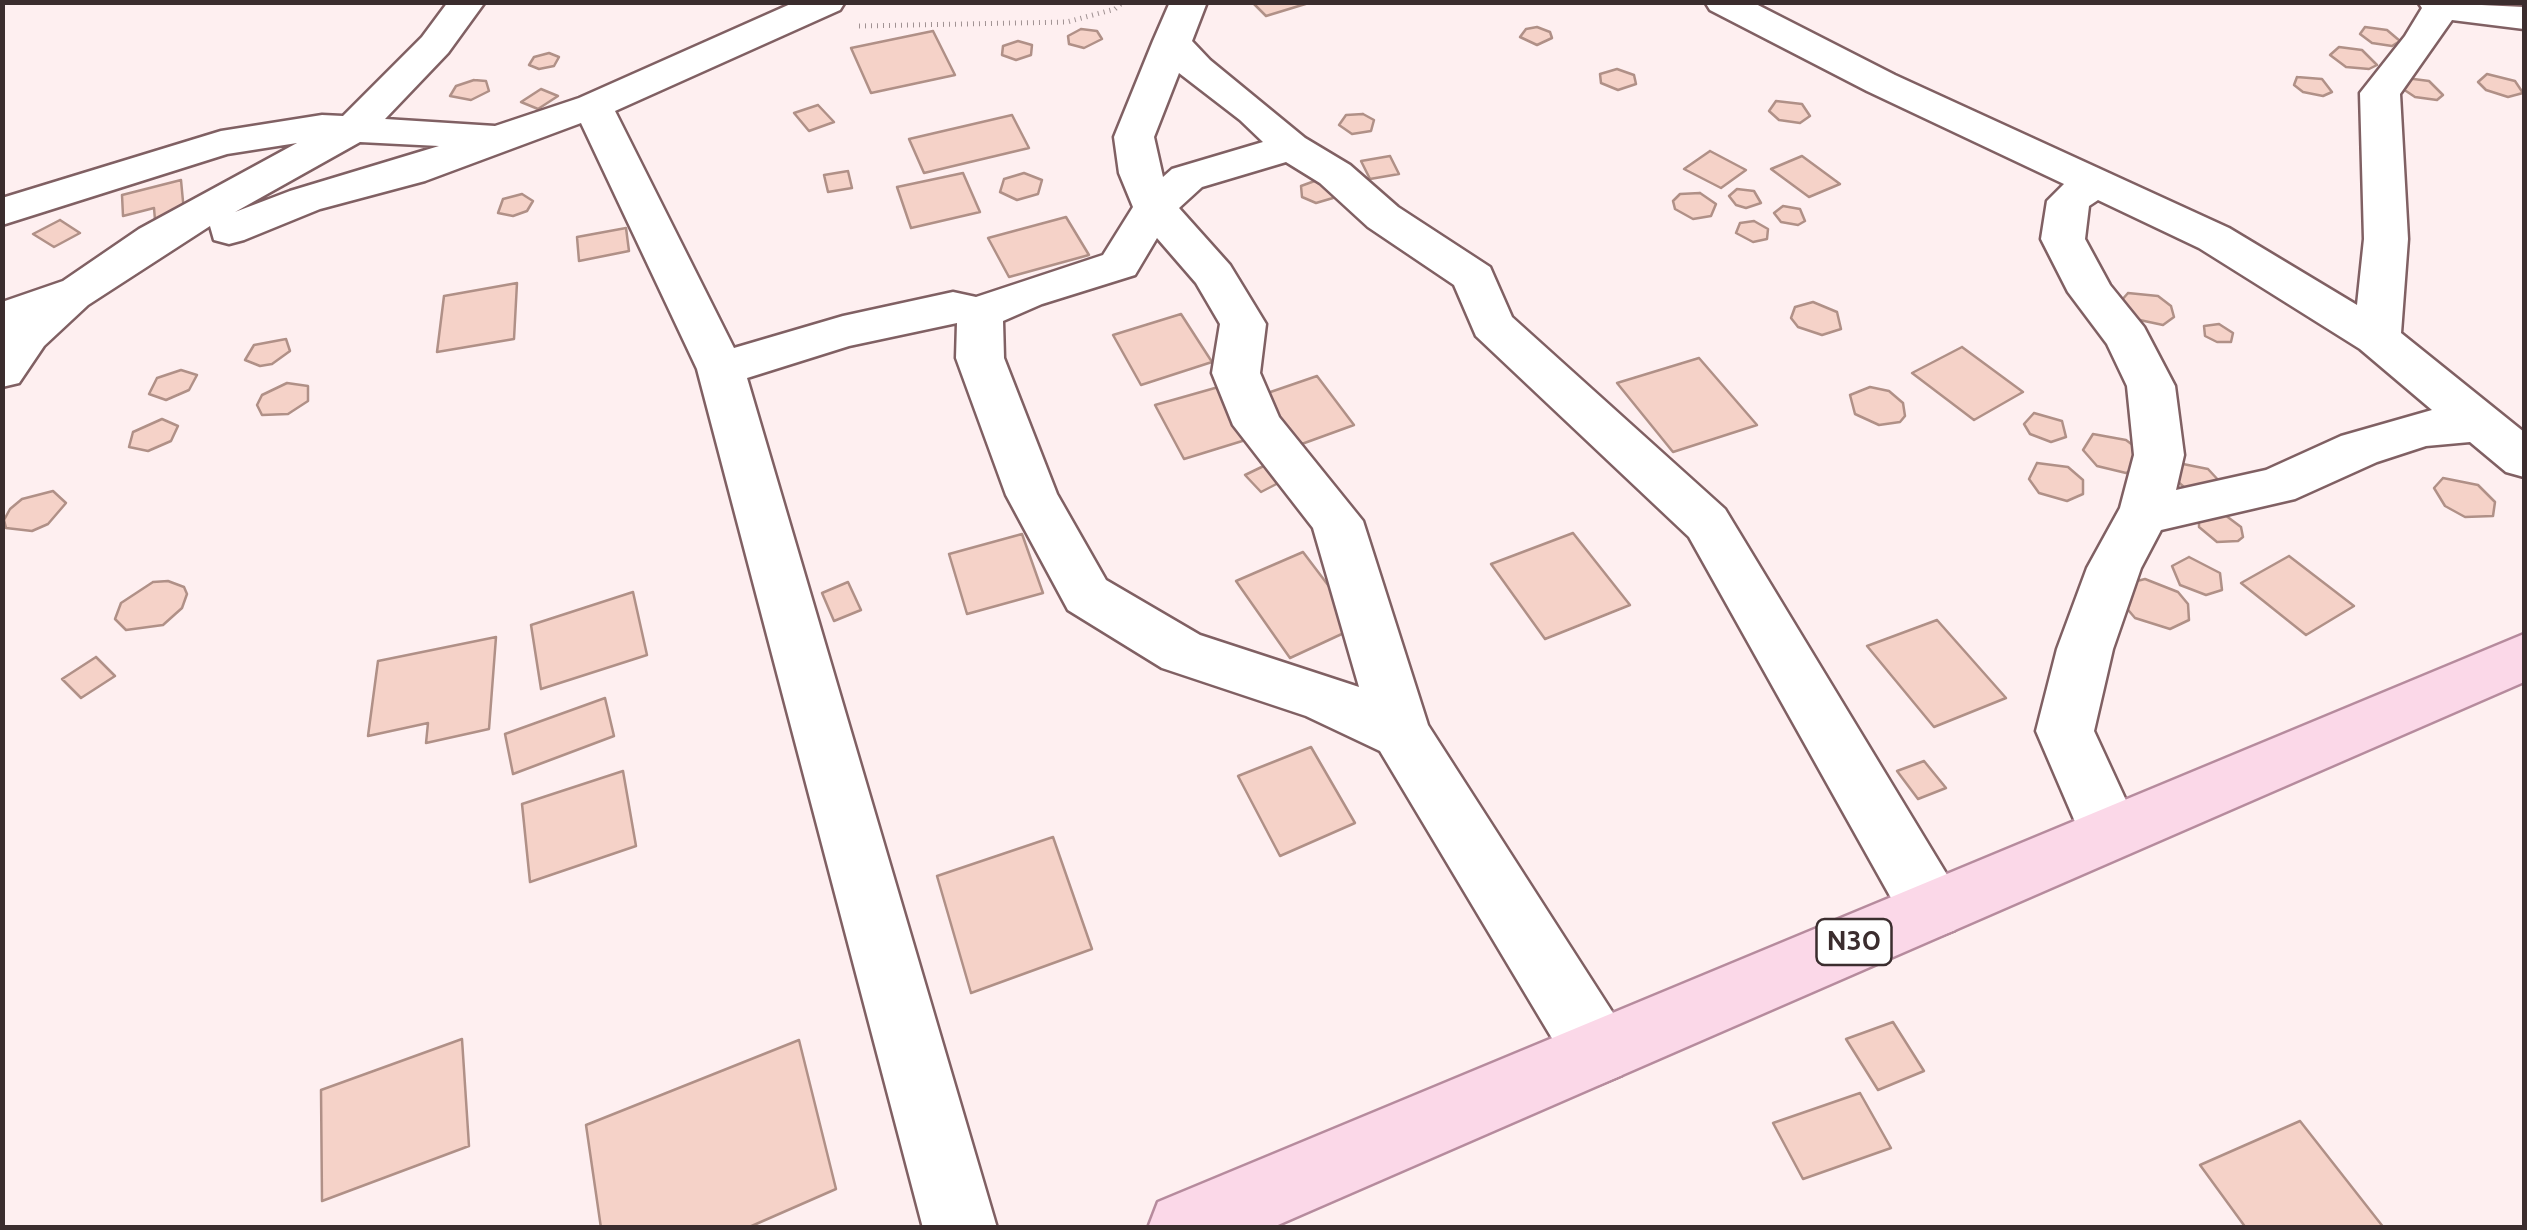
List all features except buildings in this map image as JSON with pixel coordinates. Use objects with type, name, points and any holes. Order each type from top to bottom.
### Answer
[{"type":"main road","name":"N30","points":[[1184,1228],[2524,657]]},
{"type":"street","points":[[2,371],[28,335],[79,292],[154,239],[353,129],[435,45],[467,2]]},
{"type":"street","points":[[1723,2],[1880,83],[2214,238],[2377,338],[2524,459]]},
{"type":"street","points":[[2377,338],[2386,239],[2380,93],[2421,42],[2441,4],[2524,18]]},
{"type":"street","points":[[2,318],[79,292],[306,200],[410,172],[593,106],[817,7]]},
{"type":"street","points":[[1180,22],[1196,68],[1254,112],[1291,147],[1335,174],[1383,217],[1474,276],[1492,325],[1707,524],[1828,724],[1932,909]]},
{"type":"street","points":[[1180,22],[1134,137],[1154,208],[1214,275],[1244,324],[1236,372],[1258,425],[1337,522],[1402,733],[1598,1051]]},
{"type":"street","points":[[593,106],[678,273],[721,370],[960,1228]]},
{"type":"street","points":[[2,212],[221,143],[322,127],[498,138]]},
{"type":"street","points":[[721,370],[843,332],[952,307],[980,313],[1026,293],[1119,265],[1154,208],[1187,178],[1291,147]]},
{"type":"street","points":[[2096,182],[2068,201],[2063,239],[2092,292],[2128,338],[2150,386],[2159,455],[2146,509],[2114,568],[2085,648],[2065,732],[2110,834]]},
{"type":"street","points":[[980,313],[980,358],[1025,478],[1087,595],[1182,652],[1324,698],[1402,733]]},
{"type":"street","points":[[2146,509],[2168,512],[2278,486],[2359,449],[2424,428],[2480,423]]},
{"type":"path","points":[[817,7],[861,26],[1067,22],[1114,10],[1123,2]]}]
